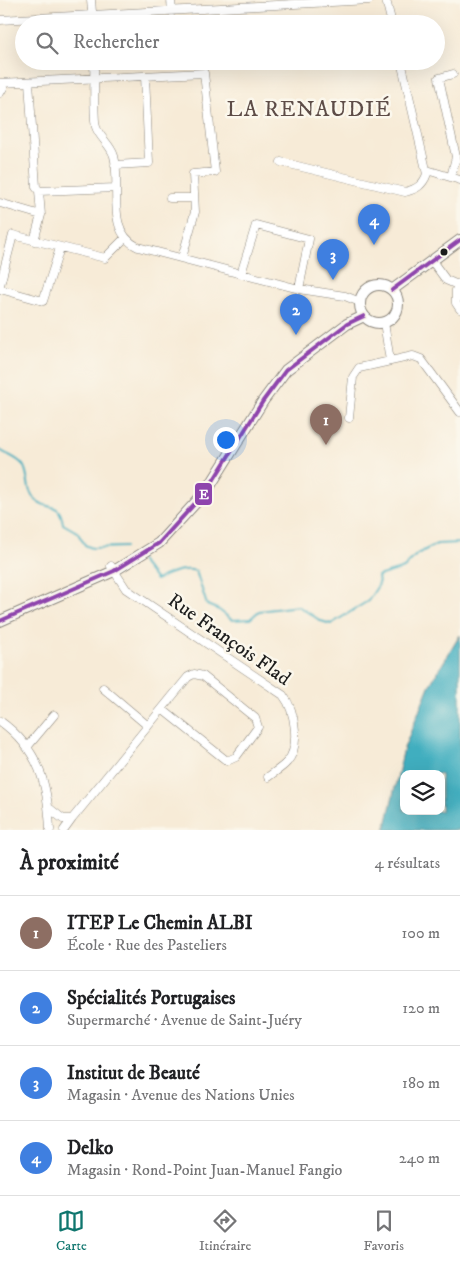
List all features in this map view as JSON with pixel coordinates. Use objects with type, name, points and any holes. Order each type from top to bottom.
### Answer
[{"type":"main road","points":[[392,290],[460,240]]},
{"type":"main road","points":[[382,285],[392,290],[398,302],[398,308],[390,319],[384,322],[373,322],[364,316],[360,302],[361,296],[370,287],[382,285]]},
{"type":"main road","points":[[0,622],[159,544],[208,489],[263,401],[286,370],[347,324],[364,316]]},
{"type":"main road","points":[[0,616],[113,568]]},
{"type":"street","points":[[91,0],[92,15]]},
{"type":"street","points":[[171,0],[172,12]]},
{"type":"street","points":[[142,15],[369,0]]},
{"type":"street","points":[[386,0],[390,15]]},
{"type":"street","points":[[0,20],[15,20]]},
{"type":"street","points":[[94,70],[96,127],[114,155],[120,231],[125,238],[138,247],[299,289],[345,296],[360,302]]},
{"type":"street","points":[[281,162],[405,192],[415,189],[424,182],[426,170],[403,70]]},
{"type":"street","points":[[0,93],[3,88],[0,83],[204,73],[215,172],[193,174],[195,212],[182,258]]},
{"type":"street","points":[[451,177],[456,157],[439,78],[453,74]]},
{"type":"street","points":[[115,165],[149,163],[145,76]]},
{"type":"street","points":[[29,82],[36,187],[41,215],[34,241]]},
{"type":"street","points":[[426,170],[460,180]]},
{"type":"street","points":[[38,191],[116,188]]},
{"type":"street","points":[[170,198],[194,198]]},
{"type":"street","points":[[0,203],[41,215]]},
{"type":"street","points":[[241,274],[256,225],[309,239],[299,289]]},
{"type":"street","points":[[0,285],[13,235],[104,258],[125,238]]},
{"type":"street","points":[[0,289],[44,301],[60,248]]},
{"type":"street","points":[[432,261],[446,280],[460,285],[456,303],[460,309]]},
{"type":"street","points":[[384,322],[390,361]]},
{"type":"street","points":[[349,418],[353,377],[359,368],[413,356],[421,359],[460,412]]},
{"type":"street","name":"Rue François Flad","points":[[113,568],[126,589],[285,697],[292,711],[293,751],[288,762],[268,777]]},
{"type":"street","points":[[64,830],[188,676],[198,674],[255,718],[258,727],[236,757],[227,760],[162,710]]},
{"type":"street","points":[[103,688],[148,726]]},
{"type":"street","points":[[28,746],[54,715]]},
{"type":"street","points":[[0,721],[28,746],[42,776],[49,808],[50,830]]},
{"type":"street","points":[[49,808],[63,819],[72,820]]},
{"type":"water","points":[[460,635],[460,830],[385,830],[404,748],[429,686]]},
{"type":"waterway","points":[[0,450],[23,465],[33,497],[42,504],[57,509],[63,524],[77,532],[85,545],[92,548],[125,547]]},
{"type":"waterway","points":[[139,559],[156,580],[170,573],[185,570],[196,571],[207,605],[219,610],[232,620],[250,619],[259,611],[298,606],[321,621],[331,624],[368,601],[379,584],[378,576],[404,568],[417,554],[437,544],[460,543]]},
{"type":"transit line","name":"E","points":[[392,290],[460,240]]},
{"type":"transit line","name":"E","points":[[0,621],[114,571],[159,543],[208,489],[263,401],[286,370],[347,324],[364,316]]},
{"type":"place","name":"Delko","points":[[374,245]]},
{"type":"place","name":"Institut de Beauté","points":[[333,280]]},
{"type":"place","name":"Spécialités Portugaises","points":[[296,335]]},
{"type":"place","name":"ITEP Le Chemin ALBI","points":[[326,445]]},
{"type":"district","name":"LA RENAUDIÉ","points":[[309,109]]}]
